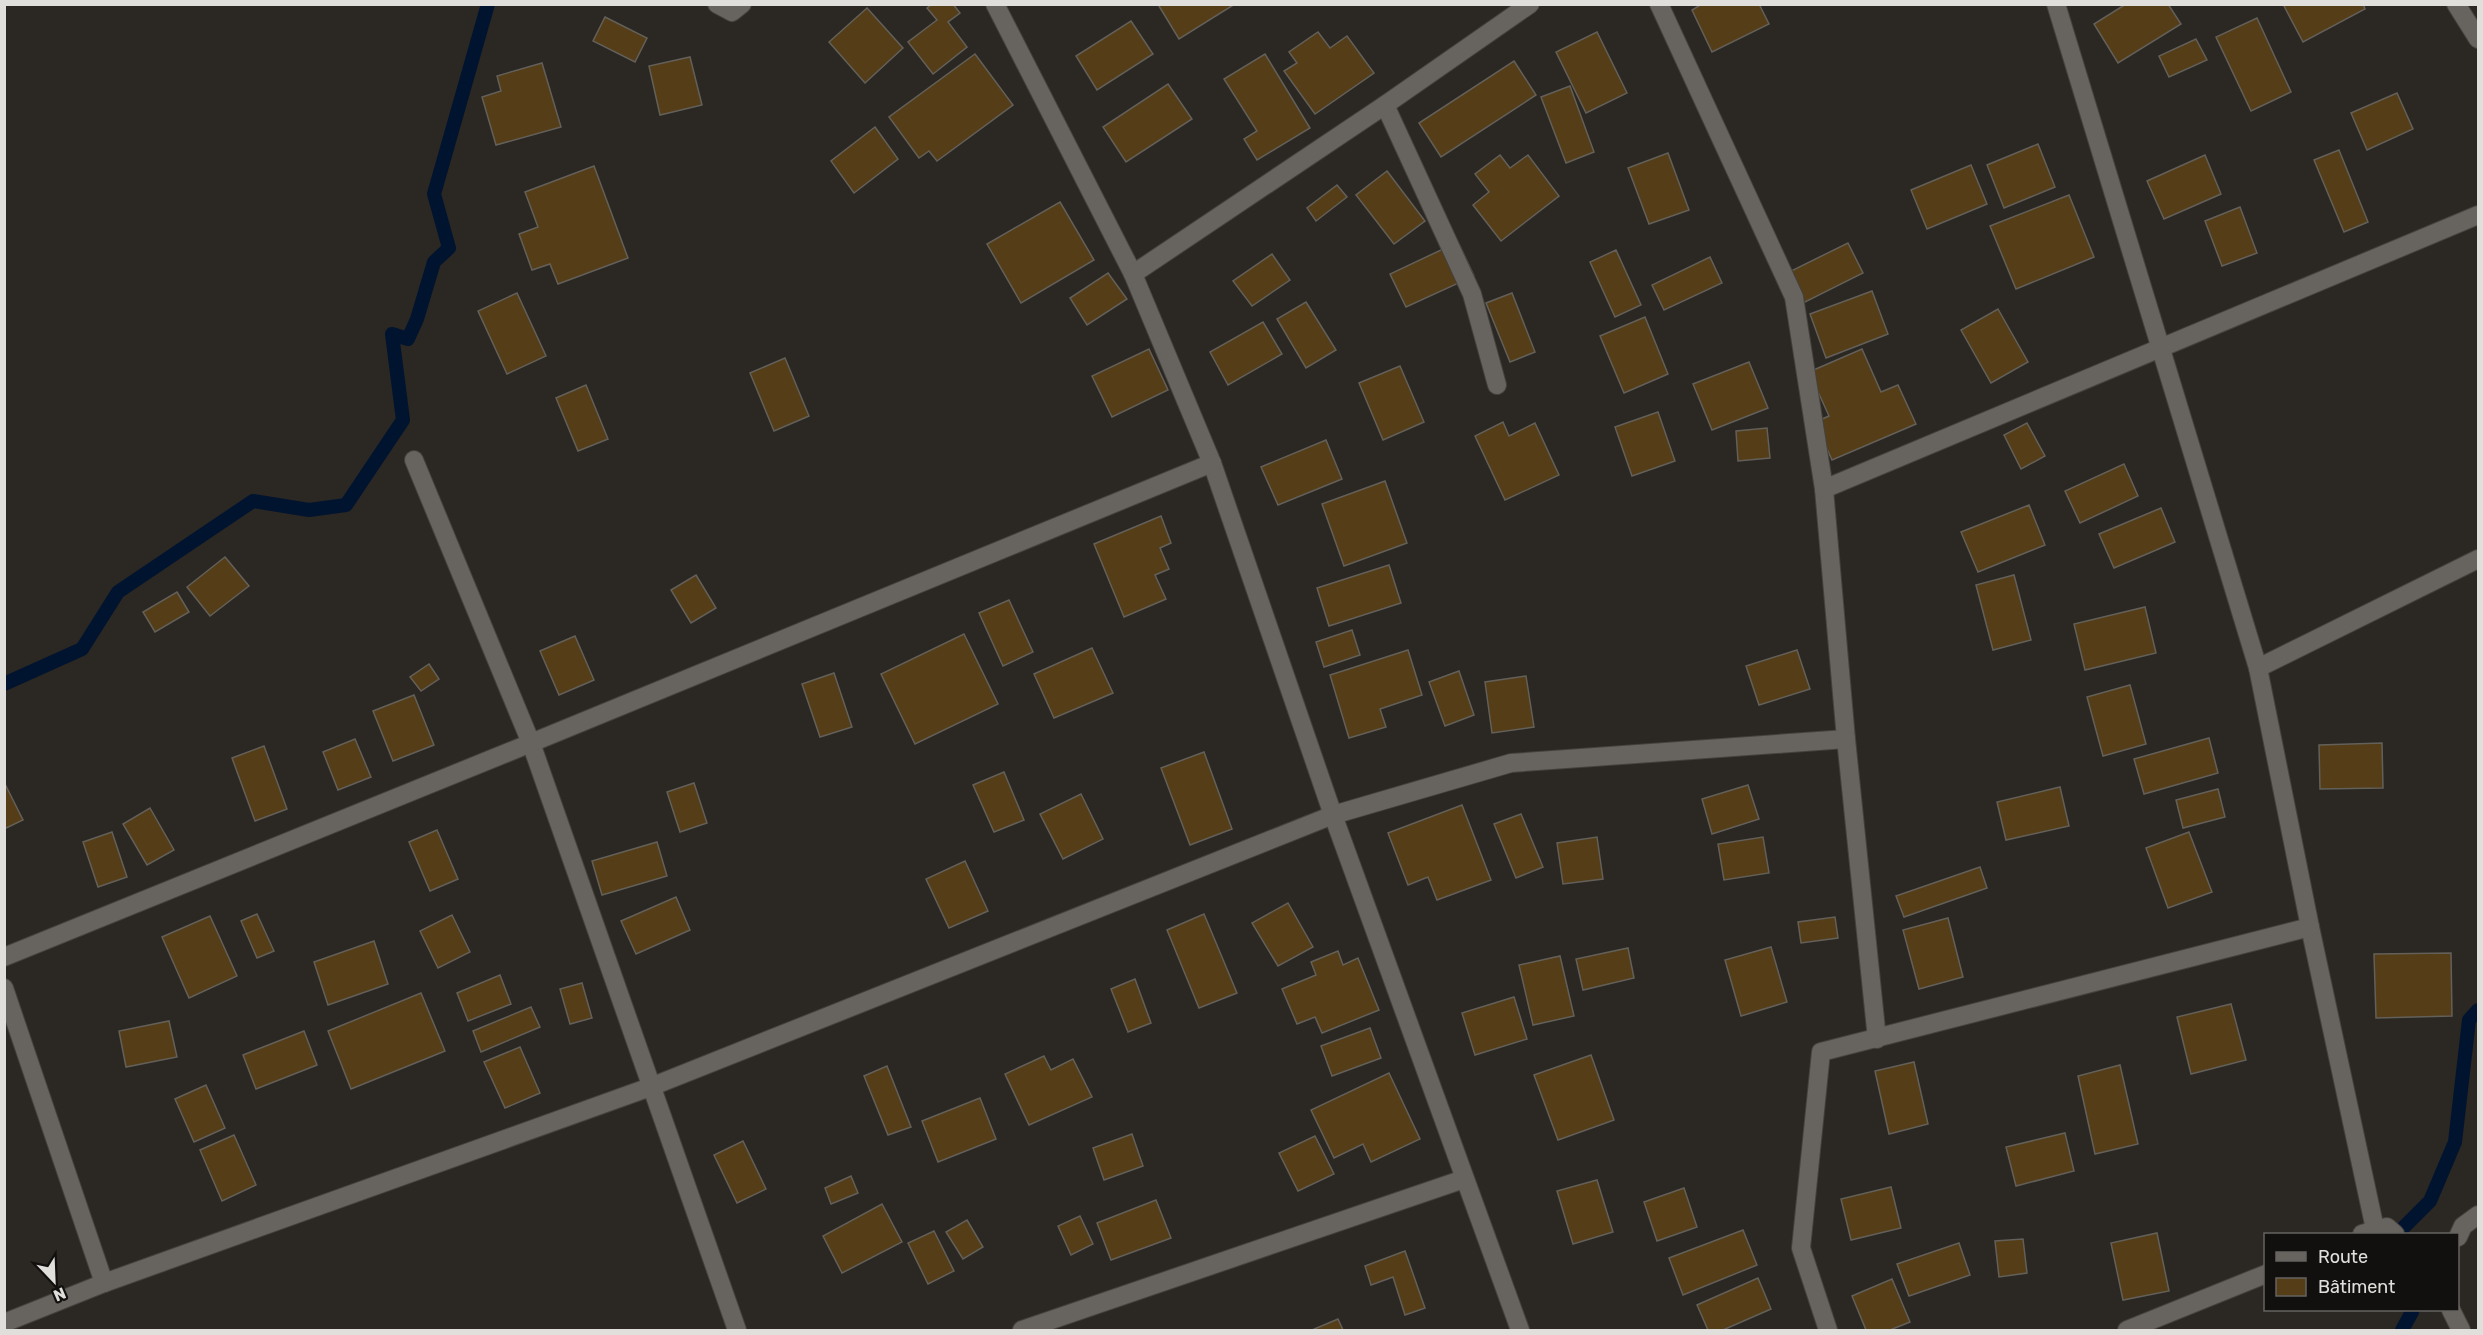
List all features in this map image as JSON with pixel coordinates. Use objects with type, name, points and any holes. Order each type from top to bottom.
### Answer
[{"type":"street","points":[[717,4],[732,12],[742,4]]},
{"type":"street","points":[[995,4],[1133,274],[1212,463],[1333,815],[1520,1330]]},
{"type":"street","points":[[1133,274],[1386,105],[1530,4]]},
{"type":"street","points":[[1659,4],[1794,297],[1824,489],[1846,739],[1877,1039]]},
{"type":"street","points":[[2056,4],[2258,668],[2310,927],[2380,1231]]},
{"type":"street","points":[[2456,4],[2478,39]]},
{"type":"street","points":[[1386,105],[1472,294],[1497,385]]},
{"type":"street","points":[[1824,489],[2478,215]]},
{"type":"street","points":[[414,460],[531,743],[737,1330]]},
{"type":"street","points":[[4,957],[1212,463]]},
{"type":"street","points":[[2258,668],[2478,559]]},
{"type":"street","points":[[4,1323],[104,1283],[653,1086],[1333,815],[1511,763],[1846,739]]},
{"type":"street","points":[[1828,1330],[1801,1248],[1821,1052],[2310,927]]},
{"type":"street","points":[[4,988],[104,1283]]},
{"type":"street","points":[[1022,1330],[1464,1179]]},
{"type":"street","points":[[2459,1233],[2463,1226],[2478,1215]]},
{"type":"street","points":[[2127,1330],[2264,1274]]},
{"type":"street","points":[[2452,1311],[2461,1330]]},
{"type":"building","points":[[932,4],[953,4],[960,13],[948,22],[967,47],[933,74],[908,42],[937,20],[927,8]]},
{"type":"building","points":[[1161,4],[1235,4],[1179,39],[1159,6]]},
{"type":"building","points":[[1702,4],[1759,4],[1769,24],[1712,52],[1692,10]]},
{"type":"building","points":[[2126,4],[2168,4],[2181,24],[2118,63],[2094,24]]},
{"type":"building","points":[[2286,4],[2363,4],[2365,9],[2303,42],[2284,6]]},
{"type":"building","points":[[867,8],[903,48],[865,83],[829,42]]},
{"type":"building","points":[[605,17],[647,38],[635,62],[593,41]]},
{"type":"building","points":[[2257,18],[2291,92],[2251,111],[2216,37]]},
{"type":"building","points":[[1131,21],[1153,54],[1097,90],[1076,56]]},
{"type":"building","points":[[1318,32],[1330,48],[1347,36],[1374,73],[1315,114],[1284,71],[1297,63],[1289,52]]},
{"type":"building","points":[[1597,32],[1627,93],[1586,113],[1556,52]]},
{"type":"building","points":[[2196,39],[2207,60],[2169,77],[2159,56]]},
{"type":"building","points":[[975,54],[1013,105],[937,161],[929,151],[919,158],[889,117]]},
{"type":"building","points":[[1265,54],[1310,128],[1257,160],[1244,139],[1257,131],[1224,79]]},
{"type":"building","points":[[690,57],[702,105],[660,115],[649,66]]},
{"type":"building","points":[[1514,61],[1536,95],[1441,157],[1419,123]]},
{"type":"building","points":[[542,63],[561,127],[496,145],[482,97],[501,91],[497,76]]},
{"type":"building","points":[[1168,84],[1192,119],[1126,162],[1103,127]]},
{"type":"building","points":[[1570,86],[1594,152],[1566,163],[1541,97]]},
{"type":"building","points":[[2397,93],[2413,129],[2367,150],[2351,113]]},
{"type":"building","points":[[875,127],[898,159],[854,193],[831,161]]},
{"type":"building","points":[[2038,144],[2055,187],[2004,208],[1987,165]]},
{"type":"building","points":[[2339,150],[2368,222],[2344,232],[2314,160]]},
{"type":"building","points":[[1668,153],[1689,210],[1649,224],[1628,168]]},
{"type":"building","points":[[1500,155],[1510,168],[1528,155],[1559,196],[1501,241],[1473,205],[1489,192],[1475,174]]},
{"type":"building","points":[[2205,155],[2221,194],[2164,219],[2147,181]]},
{"type":"building","points":[[1971,165],[1987,204],[1927,229],[1911,190]]},
{"type":"building","points":[[594,166],[628,258],[558,284],[550,264],[532,270],[519,234],[538,227],[525,192]]},
{"type":"building","points":[[1387,171],[1425,221],[1394,244],[1356,195]]},
{"type":"building","points":[[1337,185],[1347,197],[1316,221],[1307,208]]},
{"type":"building","points":[[2069,195],[2094,257],[2016,289],[1990,226]]},
{"type":"building","points":[[1060,202],[1094,260],[1021,303],[987,244]]},
{"type":"building","points":[[2240,207],[2257,253],[2222,266],[2205,221]]},
{"type":"building","points":[[1458,242],[1474,276],[1406,307],[1390,274]]},
{"type":"building","points":[[1848,243],[1863,273],[1797,306],[1783,275]]},
{"type":"building","points":[[1616,250],[1641,305],[1615,317],[1590,262]]},
{"type":"building","points":[[1272,254],[1290,280],[1252,306],[1233,281]]},
{"type":"building","points":[[1710,257],[1722,283],[1664,310],[1652,285]]},
{"type":"building","points":[[1108,273],[1127,299],[1087,325],[1070,298]]},
{"type":"building","points":[[1872,291],[1888,334],[1826,358],[1810,314]]},
{"type":"building","points":[[517,293],[546,356],[507,374],[478,311]]},
{"type":"building","points":[[1512,293],[1535,352],[1510,362],[1486,303]]},
{"type":"building","points":[[1306,302],[1336,350],[1306,368],[1277,319]]},
{"type":"building","points":[[1998,309],[2028,362],[1991,383],[1961,330]]},
{"type":"building","points":[[1645,317],[1668,374],[1624,393],[1600,336]]},
{"type":"building","points":[[1263,322],[1282,354],[1228,385],[1210,352]]},
{"type":"building","points":[[1149,349],[1168,390],[1112,417],[1092,376]]},
{"type":"building","points":[[1862,349],[1881,392],[1898,385],[1916,424],[1832,460],[1815,422],[1829,416],[1809,372]]},
{"type":"building","points":[[785,358],[809,416],[774,431],[750,373]]},
{"type":"building","points":[[1749,362],[1768,408],[1712,430],[1693,384]]},
{"type":"building","points":[[1400,366],[1424,422],[1383,440],[1359,383]]},
{"type":"building","points":[[586,385],[608,439],[578,451],[556,398]]},
{"type":"building","points":[[1658,412],[1675,461],[1632,476],[1615,427]]},
{"type":"building","points":[[1503,422],[1509,436],[1535,423],[1559,475],[1505,500],[1475,436]]},
{"type":"building","points":[[2027,423],[2045,456],[2021,469],[2004,435]]},
{"type":"building","points":[[1767,428],[1770,458],[1738,461],[1736,431]]},
{"type":"building","points":[[1326,440],[1342,479],[1278,505],[1261,467]]},
{"type":"building","points":[[2124,464],[2138,496],[2080,523],[2065,491]]},
{"type":"building","points":[[1385,481],[1407,543],[1344,566],[1322,504]]},
{"type":"building","points":[[2029,505],[2045,545],[1978,572],[1961,532]]},
{"type":"building","points":[[2161,508],[2175,542],[2114,568],[2099,534]]},
{"type":"building","points":[[1161,516],[1171,543],[1160,548],[1169,569],[1155,575],[1166,599],[1124,617],[1094,544]]},
{"type":"building","points":[[225,557],[249,586],[210,616],[187,587]]},
{"type":"building","points":[[1389,565],[1401,603],[1329,626],[1317,588]]},
{"type":"building","points":[[696,575],[716,608],[691,623],[671,590]]},
{"type":"building","points":[[2014,575],[2031,640],[1993,650],[1976,585]]},
{"type":"building","points":[[177,592],[189,612],[155,632],[143,612]]},
{"type":"building","points":[[1009,600],[1033,652],[1003,666],[979,613]]},
{"type":"building","points":[[2145,607],[2156,653],[2085,670],[2074,624]]},
{"type":"building","points":[[1352,630],[1360,655],[1324,667],[1316,642]]},
{"type":"building","points":[[964,634],[998,704],[915,744],[881,674]]},
{"type":"building","points":[[575,636],[594,680],[559,695],[540,651]]},
{"type":"building","points":[[1092,648],[1113,693],[1054,718],[1034,674]]},
{"type":"building","points":[[1408,650],[1422,695],[1380,709],[1386,727],[1349,738],[1330,675]]},
{"type":"building","points":[[1797,650],[1810,689],[1759,705],[1746,666]]},
{"type":"building","points":[[429,664],[439,679],[421,691],[410,677]]},
{"type":"building","points":[[1459,671],[1474,715],[1445,726],[1429,682]]},
{"type":"building","points":[[834,673],[852,727],[820,737],[802,684]]},
{"type":"building","points":[[1526,676],[1534,727],[1492,733],[1485,682]]},
{"type":"building","points":[[2130,685],[2146,744],[2103,756],[2087,697]]},
{"type":"building","points":[[414,695],[434,745],[393,761],[373,711]]},
{"type":"building","points":[[2209,738],[2218,773],[2144,794],[2134,759]]},
{"type":"building","points":[[355,739],[371,777],[338,790],[323,752]]},
{"type":"building","points":[[2382,743],[2383,788],[2320,789],[2319,745]]},
{"type":"building","points":[[264,746],[287,809],[255,821],[232,758]]},
{"type":"building","points":[[1204,752],[1232,829],[1190,845],[1161,768]]},
{"type":"building","points":[[1004,772],[1024,820],[994,832],[973,785]]},
{"type":"building","points":[[4,782],[23,820],[4,829]]},
{"type":"building","points":[[694,783],[707,823],[680,832],[667,792]]},
{"type":"building","points":[[1748,785],[1759,819],[1712,834],[1702,799]]},
{"type":"building","points":[[2060,787],[2069,826],[2006,840],[1997,802]]},
{"type":"building","points":[[2218,789],[2225,817],[2183,828],[2176,800]]},
{"type":"building","points":[[1081,794],[1103,839],[1063,859],[1040,814]]},
{"type":"building","points":[[1462,805],[1491,880],[1437,900],[1428,877],[1408,885],[1388,833]]},
{"type":"building","points":[[150,808],[174,850],[147,865],[123,824]]},
{"type":"building","points":[[1521,814],[1543,867],[1516,878],[1494,824]]},
{"type":"building","points":[[437,830],[458,879],[430,891],[409,842]]},
{"type":"building","points":[[112,832],[127,877],[98,887],[83,842]]},
{"type":"building","points":[[2189,832],[2212,892],[2168,908],[2146,848]]},
{"type":"building","points":[[1597,837],[1603,879],[1563,884],[1557,843]]},
{"type":"building","points":[[1763,837],[1769,873],[1724,880],[1718,844]]},
{"type":"building","points":[[657,842],[667,876],[602,895],[592,861]]},
{"type":"building","points":[[965,861],[988,911],[949,928],[926,879]]},
{"type":"building","points":[[1980,867],[1987,888],[1904,917],[1896,896]]},
{"type":"building","points":[[676,897],[690,930],[636,954],[621,921]]},
{"type":"building","points":[[1288,903],[1313,947],[1278,966],[1252,923]]},
{"type":"building","points":[[257,914],[274,951],[257,958],[241,921]]},
{"type":"building","points":[[1204,914],[1237,993],[1199,1008],[1167,930]]},
{"type":"building","points":[[452,915],[470,952],[438,968],[420,931]]},
{"type":"building","points":[[210,916],[237,976],[189,998],[162,937]]},
{"type":"building","points":[[1835,917],[1838,938],[1801,943],[1798,922]]},
{"type":"building","points":[[1948,918],[1963,977],[1919,989],[1903,930]]},
{"type":"building","points":[[374,941],[388,984],[328,1005],[314,962]]},
{"type":"building","points":[[1771,947],[1787,1002],[1741,1016],[1725,960]]},
{"type":"building","points":[[1628,948],[1634,978],[1583,990],[1576,959]]},
{"type":"building","points":[[1338,951],[1343,965],[1358,958],[1379,1010],[1322,1033],[1315,1017],[1297,1024],[1282,989],[1316,975],[1311,962]]},
{"type":"building","points":[[2451,953],[2452,1016],[2376,1018],[2374,954]]},
{"type":"building","points":[[1560,956],[1574,1016],[1533,1025],[1519,965]]},
{"type":"building","points":[[500,975],[511,1004],[468,1021],[457,993]]},
{"type":"building","points":[[1135,979],[1151,1023],[1128,1032],[1111,989]]},
{"type":"building","points":[[582,983],[592,1018],[570,1024],[560,989]]},
{"type":"building","points":[[421,993],[445,1051],[351,1089],[328,1031]]},
{"type":"building","points":[[1514,997],[1527,1039],[1475,1055],[1462,1013]]},
{"type":"building","points":[[2231,1004],[2246,1060],[2191,1074],[2177,1017]]},
{"type":"building","points":[[531,1007],[540,1027],[481,1052],[473,1031]]},
{"type":"building","points":[[169,1021],[177,1057],[126,1067],[119,1031]]},
{"type":"building","points":[[1370,1028],[1381,1058],[1332,1076],[1321,1046]]},
{"type":"building","points":[[304,1031],[317,1065],[256,1089],[243,1055]]},
{"type":"building","points":[[520,1047],[540,1093],[505,1108],[484,1062]]},
{"type":"building","points":[[1591,1055],[1614,1120],[1558,1140],[1534,1075]]},
{"type":"building","points":[[1044,1056],[1051,1070],[1073,1059],[1092,1097],[1029,1125],[1005,1074]]},
{"type":"building","points":[[1914,1062],[1928,1124],[1889,1134],[1875,1071]]},
{"type":"building","points":[[2120,1065],[2138,1144],[2095,1154],[2078,1076]]},
{"type":"building","points":[[887,1066],[911,1127],[888,1135],[864,1076]]},
{"type":"building","points":[[1389,1073],[1420,1139],[1371,1162],[1363,1144],[1334,1158],[1311,1110]]},
{"type":"building","points":[[206,1085],[225,1128],[194,1142],[175,1099]]},
{"type":"building","points":[[980,1098],[996,1139],[938,1162],[922,1121]]},
{"type":"building","points":[[2065,1133],[2074,1171],[2016,1186],[2006,1147]]},
{"type":"building","points":[[1132,1134],[1143,1166],[1104,1180],[1093,1148]]},
{"type":"building","points":[[234,1135],[256,1185],[222,1201],[200,1150]]},
{"type":"building","points":[[1315,1136],[1334,1174],[1298,1191],[1279,1153]]},
{"type":"building","points":[[743,1141],[766,1189],[737,1203],[714,1155]]},
{"type":"building","points":[[851,1176],[858,1193],[831,1204],[825,1188]]},
{"type":"building","points":[[1597,1180],[1613,1232],[1573,1244],[1557,1191]]},
{"type":"building","points":[[1891,1187],[1901,1228],[1851,1240],[1841,1199]]},
{"type":"building","points":[[1684,1188],[1697,1227],[1657,1241],[1644,1202]]},
{"type":"building","points":[[1156,1200],[1171,1238],[1111,1260],[1097,1223]]},
{"type":"building","points":[[882,1204],[902,1242],[842,1273],[823,1236]]},
{"type":"building","points":[[1080,1216],[1093,1244],[1071,1255],[1058,1226]]},
{"type":"building","points":[[967,1220],[983,1247],[963,1259],[946,1232]]},
{"type":"building","points":[[1743,1230],[1757,1265],[1683,1295],[1669,1258]]},
{"type":"building","points":[[934,1231],[954,1271],[928,1284],[908,1243]]},
{"type":"building","points":[[2157,1233],[2169,1291],[2123,1300],[2111,1243]]},
{"type":"building","points":[[2023,1239],[2027,1273],[1999,1277],[1995,1241]]},
{"type":"building","points":[[1959,1243],[1970,1275],[1909,1296],[1897,1264]]},
{"type":"building","points":[[1405,1251],[1425,1308],[1405,1315],[1393,1277],[1371,1285],[1365,1266]]},
{"type":"building","points":[[1758,1278],[1771,1309],[1723,1330],[1708,1330],[1697,1305]]},
{"type":"building","points":[[1892,1279],[1910,1322],[1890,1330],[1866,1330],[1852,1296]]},
{"type":"building","points":[[1338,1319],[1343,1330],[1312,1330]]},
{"type":"waterway","points":[[4,684],[82,649],[118,592],[253,501],[309,510],[346,505],[403,420],[392,334],[408,339],[417,319],[434,262],[449,248],[434,194],[488,4]]},
{"type":"waterway","points":[[2398,1233],[2430,1201],[2455,1142],[2469,1020],[2478,1010]]},
{"type":"waterway","points":[[2402,1330],[2411,1311]]}]
